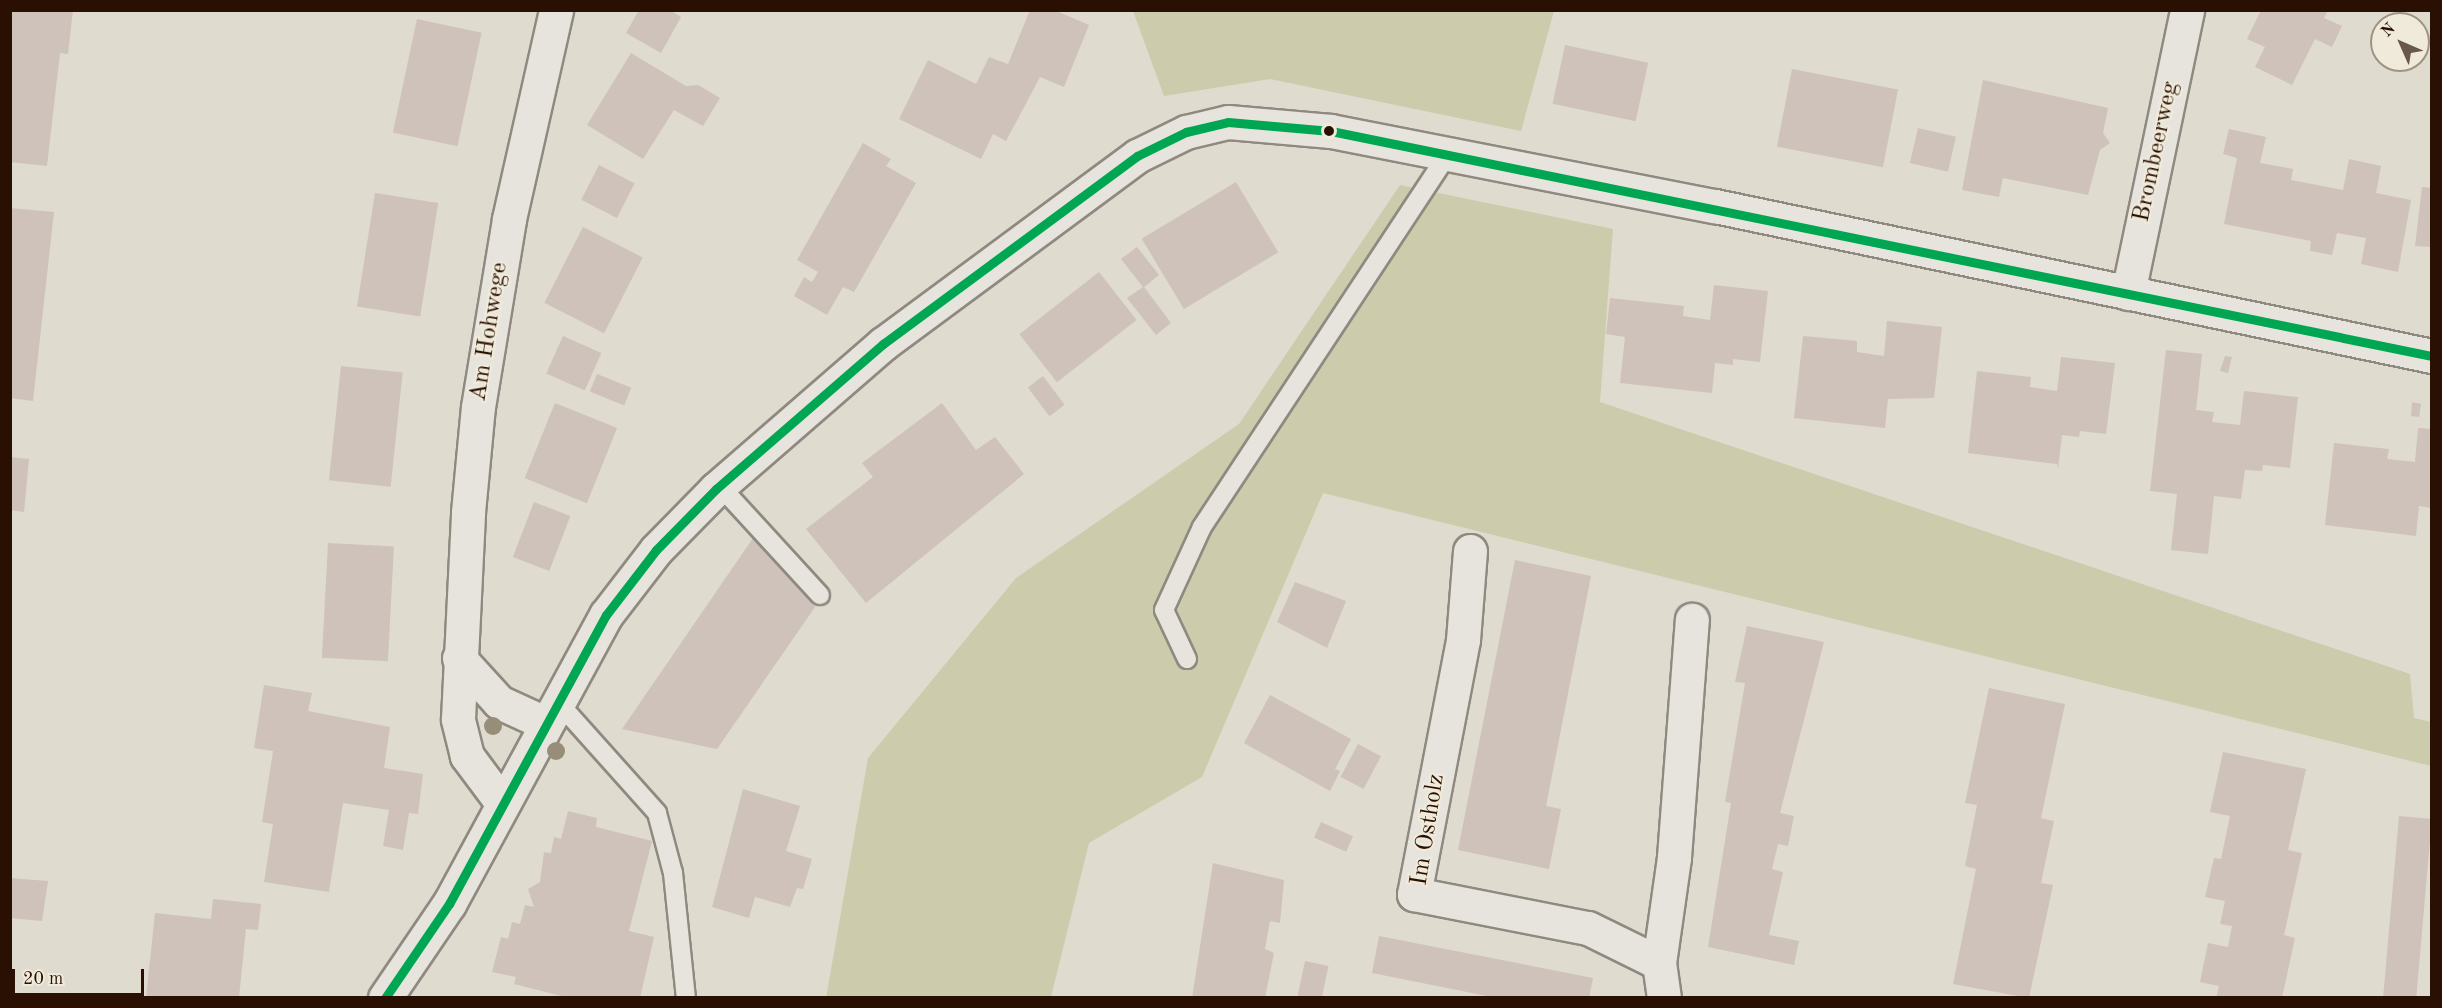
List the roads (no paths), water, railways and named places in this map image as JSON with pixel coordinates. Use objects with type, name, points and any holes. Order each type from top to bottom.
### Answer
[{"type":"street","name":"Am Hohwege","points":[[502,803],[467,756],[458,719],[459,658],[478,407],[509,219],[556,10]]},
{"type":"street","name":"Brombeerweg","points":[[2128,293],[2187,10]]},
{"type":"street","points":[[385,998],[449,904],[551,712],[614,606],[656,550],[720,486],[883,344],[996,258],[1137,156],[1186,132],[1228,122],[1290,124],[1611,185],[2432,356]]},
{"type":"street","name":"Im Ostholz","points":[[1470,551],[1463,640],[1414,894],[1588,928],[1659,963]]},
{"type":"street","points":[[1664,998],[1659,963],[1674,857],[1692,620]]},
{"type":"street","points":[[459,658],[499,702],[551,712]]},
{"type":"lane","points":[[1186,659],[1164,610],[1203,526],[1446,155]]},
{"type":"lane","points":[[720,486],[820,594]]},
{"type":"lane","points":[[551,712],[657,813],[673,873],[686,998]]}]
